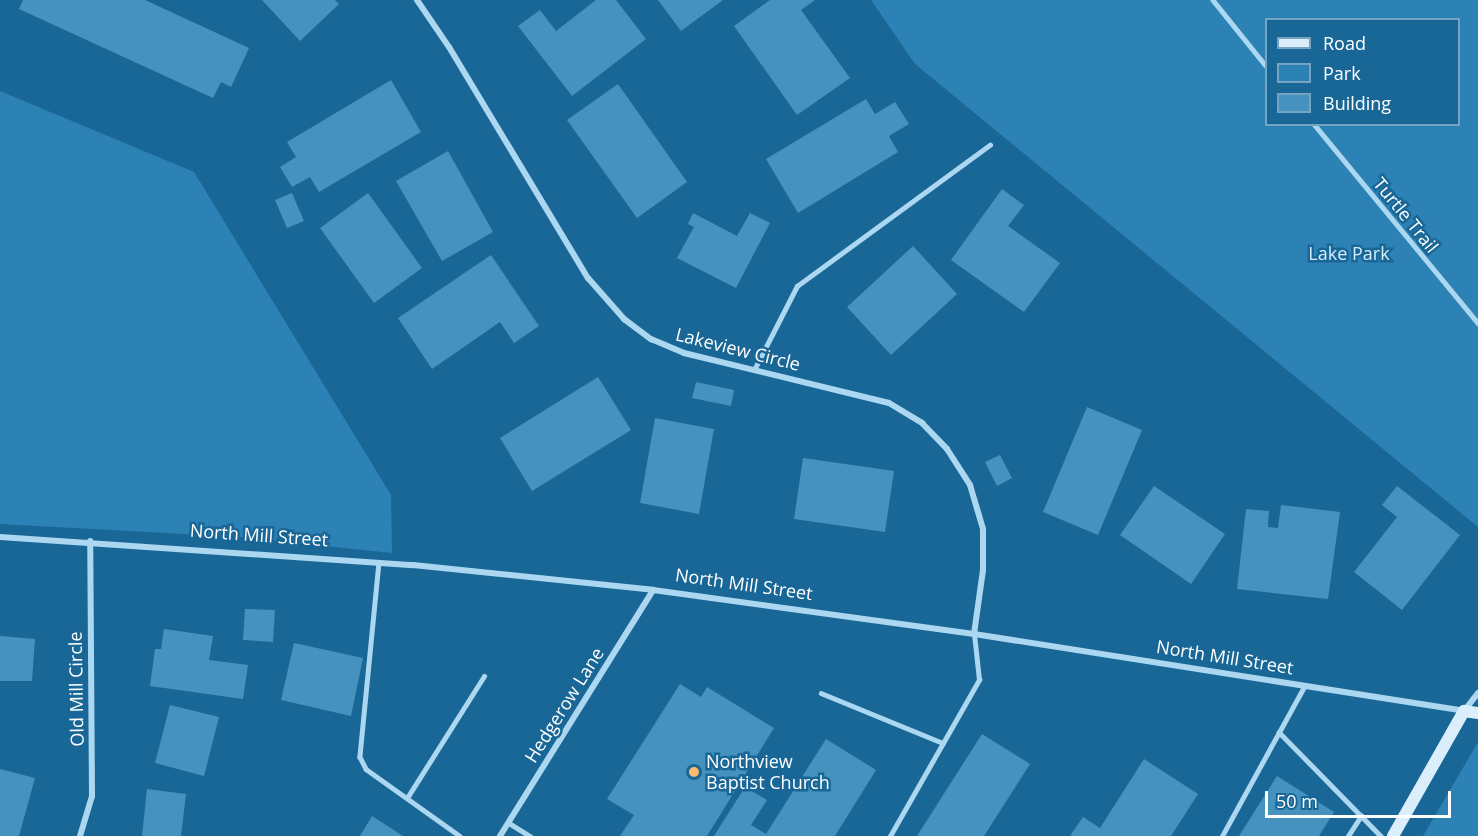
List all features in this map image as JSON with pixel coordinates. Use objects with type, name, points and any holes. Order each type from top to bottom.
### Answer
[{"type":"main road","name":"North Mill Street","points":[[1464,711],[1478,713]]},
{"type":"main road","points":[[1393,836],[1464,711]]},
{"type":"street","name":"Lakeview Circle","points":[[417,0],[449,46],[588,278],[612,309],[637,330],[667,347],[889,403],[922,423],[947,449],[970,485],[983,529],[983,570],[974,634]]},
{"type":"street","name":"North Mill Street","points":[[0,537],[90,541],[379,562],[653,590],[974,634],[1464,711]]},
{"type":"street","name":"Old Mill Circle","points":[[80,836],[92,796],[90,541]]},
{"type":"street","name":"Hedgerow Lane","points":[[500,836],[653,590]]},
{"type":"street","points":[[1464,711],[1478,693]]},
{"type":"lane","points":[[1213,0],[1265,65]]},
{"type":"lane","name":"Turtle Trail","points":[[1316,126],[1478,323]]},
{"type":"lane","points":[[754,370],[797,286],[990,145]]},
{"type":"lane","points":[[379,562],[360,757],[366,769],[460,836]]},
{"type":"lane","points":[[890,836],[979,680],[974,634]]},
{"type":"lane","points":[[407,798],[484,676]]},
{"type":"lane","points":[[1222,836],[1304,687]]},
{"type":"lane","points":[[821,693],[943,743]]},
{"type":"lane","points":[[1279,732],[1381,836]]},
{"type":"lane","points":[[1348,836],[1361,816]]},
{"type":"lane","points":[[509,823],[530,836]]},
{"type":"green space","name":"Lake Park","points":[[871,0],[1478,0],[1478,527],[915,64]]},
{"type":"green space","points":[[0,91],[194,172],[391,495],[392,553],[240,537],[0,524]]},
{"type":"green space","points":[[1478,742],[1478,836],[1423,836]]},
{"type":"building","points":[[23,0],[145,0],[249,48],[231,87],[221,82],[213,98],[19,9]]},
{"type":"building","points":[[262,0],[335,0],[339,4],[300,41]]},
{"type":"building","points":[[596,0],[616,0],[646,39],[572,96],[518,26],[540,10],[556,31]]},
{"type":"building","points":[[658,0],[723,0],[681,31]]},
{"type":"building","points":[[770,0],[815,0],[801,10],[850,78],[797,115],[734,26]]},
{"type":"building","points":[[391,80],[421,132],[319,192],[310,177],[292,187],[280,167],[296,157],[287,142]]},
{"type":"building","points":[[618,84],[687,182],[637,218],[567,120]]},
{"type":"building","points":[[866,99],[875,114],[895,102],[909,124],[889,136],[898,152],[798,213],[766,159]]},
{"type":"building","points":[[448,151],[493,232],[442,261],[396,181]]},
{"type":"building","points":[[1002,189],[1024,205],[1008,226],[1060,263],[1024,312],[951,260]]},
{"type":"building","points":[[292,193],[304,221],[287,228],[275,200]]},
{"type":"building","points":[[368,193],[422,268],[374,303],[320,228]]},
{"type":"building","points":[[693,213],[737,236],[750,213],[770,223],[736,288],[677,258],[694,227],[688,224]]},
{"type":"building","points":[[913,246],[957,294],[891,355],[847,307]]},
{"type":"building","points":[[491,255],[539,326],[514,343],[500,322],[432,369],[398,318]]},
{"type":"building","points":[[598,377],[631,430],[532,491],[500,438]]},
{"type":"building","points":[[696,382],[734,390],[731,406],[692,398]]},
{"type":"building","points":[[1087,407],[1142,430],[1098,535],[1043,512]]},
{"type":"building","points":[[655,418],[714,429],[699,514],[640,503]]},
{"type":"building","points":[[1000,455],[1012,478],[997,486],[985,462]]},
{"type":"building","points":[[803,458],[894,471],[885,532],[794,519]]},
{"type":"building","points":[[1154,486],[1225,534],[1191,584],[1120,535]]},
{"type":"building","points":[[1397,486],[1460,535],[1402,610],[1354,572],[1397,517],[1382,505]]},
{"type":"building","points":[[1281,505],[1340,512],[1328,599],[1237,589],[1246,509],[1269,511],[1268,527],[1278,528]]},
{"type":"building","points":[[245,609],[275,610],[273,642],[243,640]]},
{"type":"building","points":[[164,629],[213,636],[209,660],[248,665],[243,699],[150,686],[155,649],[161,649]]},
{"type":"building","points":[[0,636],[35,639],[32,681],[0,681]]},
{"type":"building","points":[[294,643],[363,658],[351,716],[281,700]]},
{"type":"building","points":[[680,684],[701,697],[707,687],[774,728],[707,836],[620,836],[634,815],[607,799]]},
{"type":"building","points":[[170,705],[219,717],[204,776],[155,763]]},
{"type":"building","points":[[982,734],[1030,764],[984,836],[917,836]]},
{"type":"building","points":[[826,739],[876,770],[835,836],[714,836],[745,787],[767,800],[751,825],[766,834]]},
{"type":"building","points":[[1144,759],[1198,794],[1171,836],[1070,836],[1083,817],[1100,828]]},
{"type":"building","points":[[0,769],[35,778],[19,836],[0,836]]},
{"type":"building","points":[[1277,776],[1334,812],[1319,836],[1239,836]]},
{"type":"building","points":[[147,789],[186,794],[181,836],[142,836]]},
{"type":"building","points":[[372,816],[403,836],[360,836]]},
{"type":"place","name":"Northview Baptist Church","points":[[694,772]]}]
